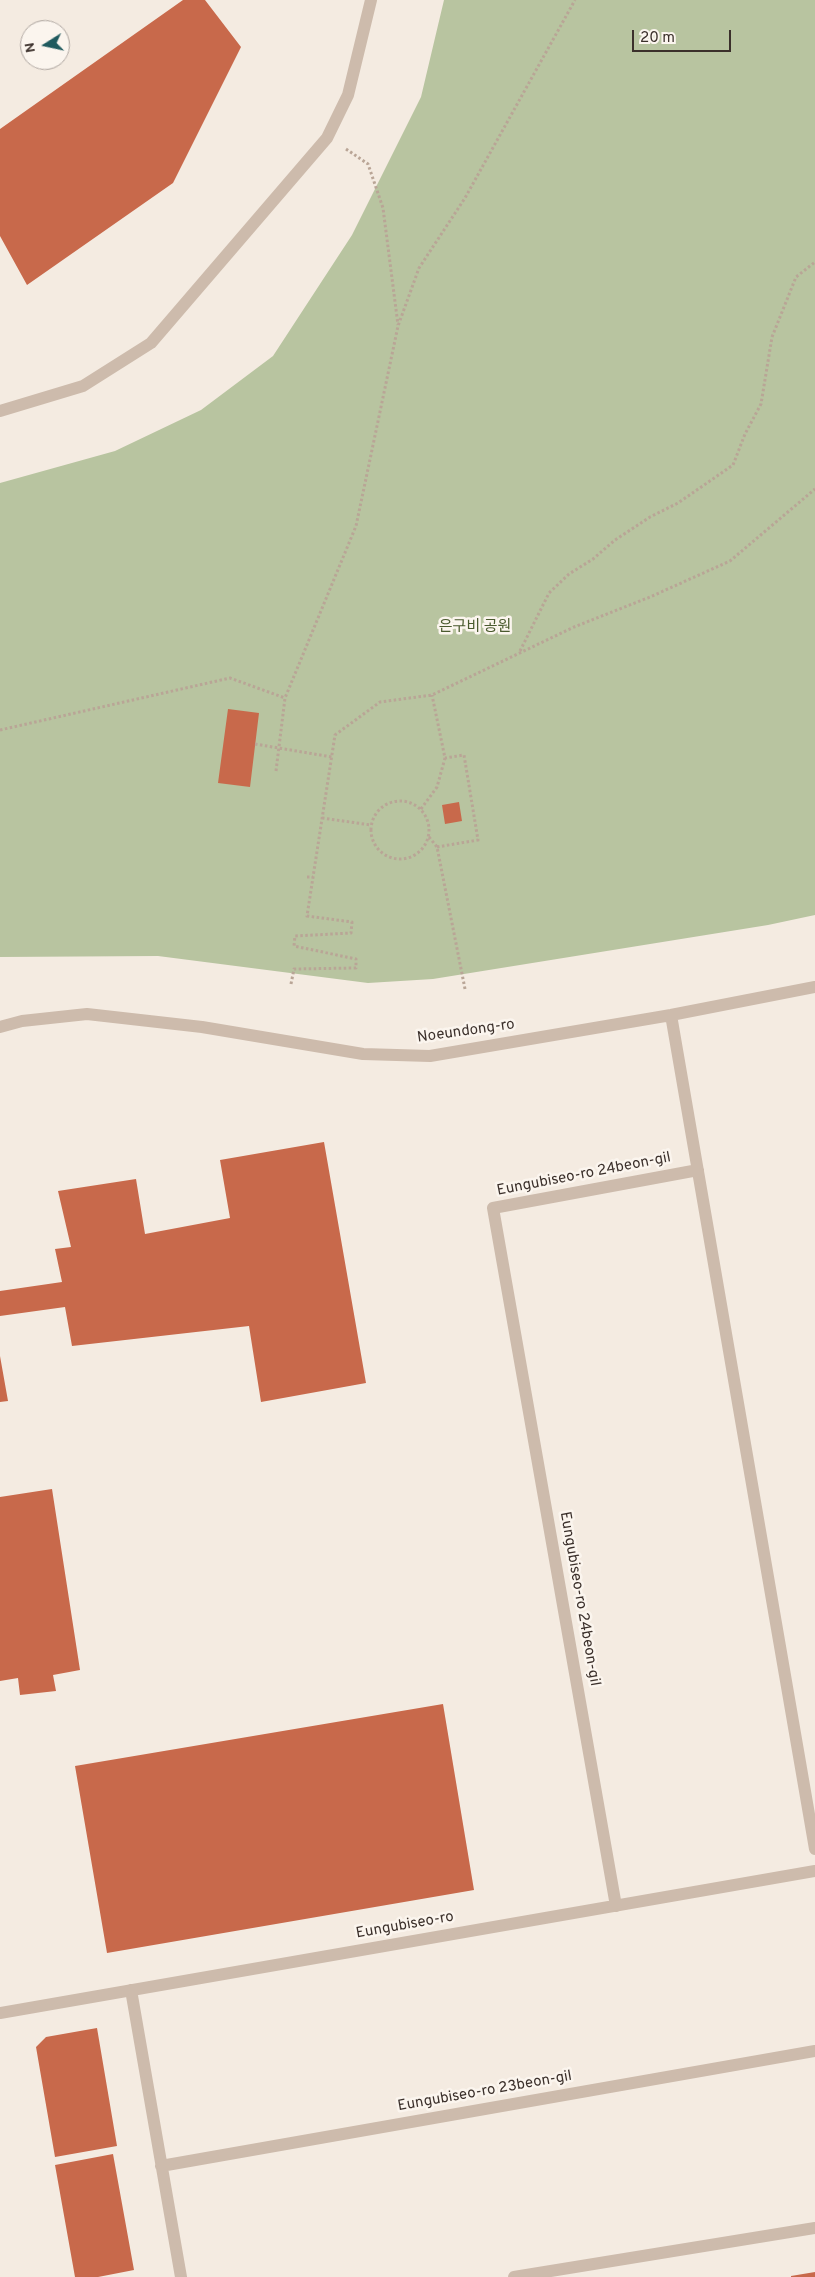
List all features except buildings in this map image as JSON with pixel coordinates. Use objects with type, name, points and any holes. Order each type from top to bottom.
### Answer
[{"type":"street","points":[[0,411],[82,386],[150,343],[327,138],[348,95],[371,0]]},
{"type":"street","name":"Noeundong-ro","points":[[0,1027],[22,1021],[87,1014],[202,1027],[363,1054],[430,1056],[671,1015],[815,987]]},
{"type":"street","points":[[671,1015],[815,1849]]},
{"type":"street","name":"Eungubiseo-ro 24beon-gil","points":[[616,1906],[493,1208],[698,1170]]},
{"type":"street","name":"Eungubiseo-ro","points":[[0,2013],[815,1870]]},
{"type":"street","points":[[131,1990],[181,2277]]},
{"type":"street","name":"Eungubiseo-ro 23beon-gil","points":[[161,2166],[815,2051]]},
{"type":"street","points":[[514,2277],[815,2228]]},
{"type":"path","points":[[276,771],[285,698],[356,526],[398,326],[419,268],[465,198],[575,0]]},
{"type":"path","points":[[327,138],[368,164],[383,208],[398,326]]},
{"type":"path","points":[[520,651],[549,593],[569,574],[593,559],[615,540],[650,517],[678,503],[733,465],[745,434],[761,404],[772,337],[789,294],[796,277],[815,262]]},
{"type":"path","points":[[292,984],[294,968],[356,968],[356,959],[294,946],[294,936],[351,933],[352,922],[307,916],[335,735],[380,702],[432,695],[520,651],[650,597],[730,561],[815,489]]},
{"type":"path","points":[[0,730],[230,678],[285,698]]},
{"type":"path","points":[[421,808],[438,787],[445,758],[432,695]]},
{"type":"path","points":[[255,744],[332,757]]},
{"type":"path","points":[[437,847],[478,840],[464,755],[445,758]]},
{"type":"path","points":[[391,802],[407,802],[421,808],[429,822],[429,837],[422,850],[409,858],[394,859],[381,853],[373,840],[371,825],[378,811],[391,802]]},
{"type":"path","points":[[322,818],[371,825]]},
{"type":"path","points":[[429,837],[437,847],[465,989]]},
{"type":"path","points":[[306,877],[313,878]]},
{"type":"green space","name":"은구비 공원","points":[[444,0],[815,0],[815,915],[768,925],[433,979],[368,983],[158,956],[0,957],[0,483],[115,451],[201,410],[273,356],[352,235],[421,97]]}]
